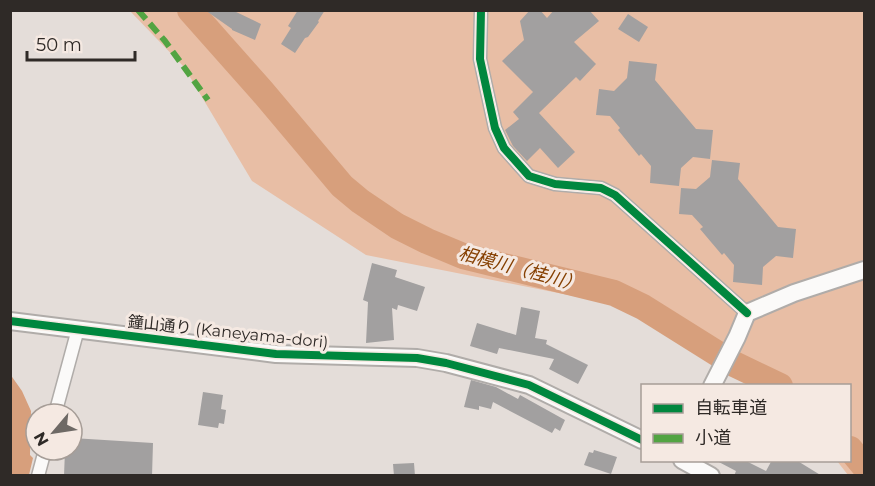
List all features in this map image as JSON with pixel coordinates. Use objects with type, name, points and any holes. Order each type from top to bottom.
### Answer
[{"type":"street","points":[[482,10],[480,59],[495,128],[504,148],[529,176],[555,184],[601,188],[615,195],[747,313]]},
{"type":"street","points":[[713,384],[738,337],[747,313],[864,269]]},
{"type":"street","name":"鐘山通り (Kaneyama-dori)","points":[[10,321],[276,354],[417,358],[446,363],[529,385],[641,440]]},
{"type":"street","points":[[58,402],[78,329]]},
{"type":"street","points":[[685,462],[703,474]]},
{"type":"shaded area","points":[[130,11],[864,11],[864,475],[848,475],[838,462],[851,462],[851,384],[782,384],[659,313],[366,255],[252,181],[184,67]]},
{"type":"shaded area","points":[[10,374],[27,402],[24,402],[24,462],[32,462],[29,475],[11,475]]},
{"type":"building","points":[[205,10],[232,10],[261,24],[255,40],[232,30]]},
{"type":"building","points":[[298,10],[325,10],[319,22],[295,53],[281,44]]},
{"type":"building","points":[[530,10],[540,10],[547,18],[554,10],[589,10],[599,21],[574,42],[596,64],[580,81],[576,77],[539,113],[575,152],[558,168],[540,148],[527,161],[513,146],[505,130],[519,119],[513,112],[533,92],[502,61],[524,40],[520,21]]},
{"type":"building","points":[[628,14],[648,27],[639,42],[618,29]]},
{"type":"building","points":[[629,61],[657,64],[655,80],[696,129],[713,130],[710,159],[693,157],[681,168],[679,186],[650,183],[651,166],[641,154],[639,156],[610,116],[596,115],[599,89],[614,91],[627,78]]},
{"type":"building","points":[[712,160],[740,163],[738,179],[778,227],[796,229],[793,258],[776,256],[763,267],[762,285],[733,282],[734,265],[724,253],[722,255],[700,229],[703,227],[692,215],[679,214],[681,188],[696,189],[710,177]]},
{"type":"building","points":[[372,263],[397,270],[395,277],[425,287],[417,311],[398,305],[397,310],[392,308],[394,340],[366,343],[368,302],[363,300]]},
{"type":"building","points":[[521,307],[540,311],[535,338],[547,340],[546,344],[588,365],[578,384],[549,369],[554,359],[499,348],[497,354],[470,346],[477,323],[516,335]]},
{"type":"building","points":[[471,380],[496,387],[518,399],[520,395],[565,420],[560,431],[555,428],[552,433],[493,402],[491,409],[479,406],[479,410],[464,407]]},
{"type":"building","points":[[203,392],[223,395],[221,409],[226,410],[224,424],[219,423],[218,428],[198,425]]},
{"type":"building","points":[[84,439],[153,443],[152,476],[64,476],[65,462],[84,462]]},
{"type":"building","points":[[594,450],[617,457],[611,474],[584,465],[589,452],[593,453]]},
{"type":"building","points":[[719,462],[748,462],[766,471],[771,462],[799,462],[822,476],[734,476],[736,471]]},
{"type":"building","points":[[414,463],[415,476],[394,476],[393,464]]},
{"type":"waterway","name":"相模川（桂川）","points":[[190,10],[342,186],[397,226],[463,256],[614,293],[643,307],[734,364],[776,384]]},
{"type":"waterway","name":"相模川（桂川）","points":[[851,450],[864,466]]},
{"type":"marked path","points":[[138,10],[165,41],[208,100]]},
{"type":"cycle path","points":[[481,10],[480,59],[495,128],[504,148],[529,176],[555,184],[601,188],[615,195],[747,313]]},
{"type":"cycle path","points":[[10,321],[276,354],[417,358],[446,363],[529,385],[641,440]]}]
